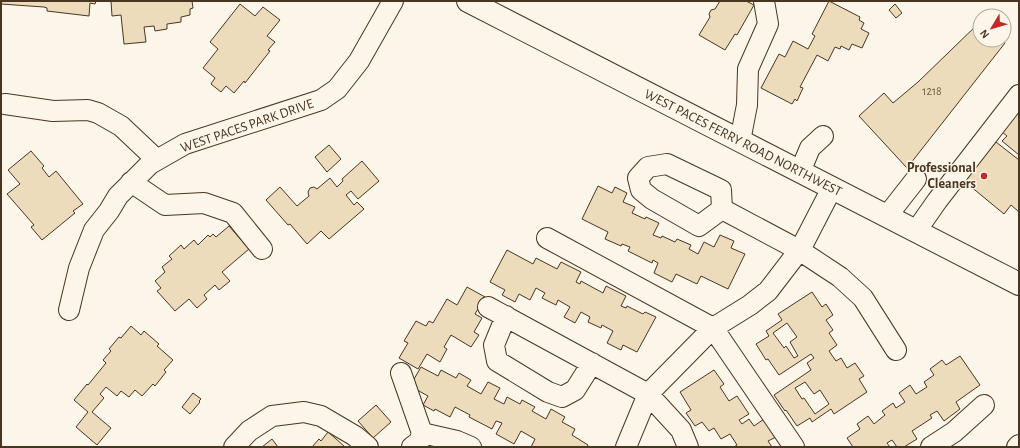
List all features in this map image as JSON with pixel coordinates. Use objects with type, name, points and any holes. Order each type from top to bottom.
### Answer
[{"type":"main road","name":"WEST PACES FERRY ROAD NORTHWEST","points":[[468,1],[1019,284]]},
{"type":"street","name":"WEST PACES PARK DRIVE","points":[[69,310],[80,268],[94,230],[110,211],[118,196],[131,182],[150,164],[185,144],[321,100],[338,89],[359,61],[393,1]]},
{"type":"street","points":[[740,141],[747,105],[748,69],[768,24],[764,1]]},
{"type":"street","points":[[916,231],[1019,95]]},
{"type":"street","points":[[5,104],[53,111],[88,110],[98,113],[121,126],[157,160]]},
{"type":"street","points":[[800,172],[810,148],[823,136]]},
{"type":"street","points":[[887,216],[916,179]]},
{"type":"street","points":[[131,182],[165,205],[204,203],[233,213],[262,249]]},
{"type":"street","points":[[626,447],[648,394],[713,328],[750,305],[768,291],[799,250],[832,188]]},
{"type":"street","points":[[722,209],[799,250],[840,277],[863,298],[896,350]]},
{"type":"street","points":[[547,238],[713,328],[794,447]]},
{"type":"street","points":[[488,307],[648,394],[681,430],[688,447]]},
{"type":"street","points":[[506,316],[494,345],[497,361],[548,392],[562,397],[575,390],[592,363]]},
{"type":"street","points":[[401,373],[417,440],[457,440],[471,447]]},
{"type":"street","points":[[931,447],[954,432],[984,405]]},
{"type":"street","points":[[234,447],[249,431],[272,416],[304,412],[321,416],[355,436],[368,447]]},
{"type":"building","points":[[1,1],[96,1],[95,4],[90,3],[89,16],[47,11],[47,8],[44,7],[1,4]]},
{"type":"building","points":[[111,1],[192,1],[193,8],[190,9],[190,15],[181,17],[181,22],[167,24],[167,29],[155,31],[154,26],[144,27],[146,42],[124,44],[121,15],[112,16]]},
{"type":"building","points":[[720,1],[746,1],[754,5],[737,35],[735,34],[725,50],[699,35],[710,17],[709,14],[711,10],[715,9]]},
{"type":"building","points":[[829,1],[860,17],[859,20],[864,23],[861,29],[869,33],[862,48],[852,44],[849,50],[841,46],[840,49],[835,47],[828,61],[817,55],[800,87],[803,88],[797,101],[795,99],[792,104],[761,88],[779,54],[785,57],[793,41],[808,49],[815,36],[812,34]]},
{"type":"building","points":[[240,4],[255,16],[263,7],[280,20],[267,36],[275,42],[268,50],[270,51],[245,83],[244,81],[234,93],[226,86],[221,92],[211,84],[215,78],[203,68],[218,49],[210,42]]},
{"type":"building","points":[[895,4],[902,13],[896,18],[889,10]]},
{"type":"building","points":[[972,30],[972,48],[1001,48],[907,168],[859,116],[884,93],[893,103],[918,82]]},
{"type":"building","points":[[1019,112],[1019,155],[1002,141],[1007,136],[1002,132]]},
{"type":"building","points":[[996,142],[1019,160],[1019,212],[1011,205],[1004,214],[964,181]]},
{"type":"building","points":[[329,145],[341,159],[327,172],[315,157]]},
{"type":"building","points":[[31,151],[44,166],[42,168],[49,177],[56,171],[83,204],[73,211],[75,213],[42,240],[31,227],[34,225],[7,194],[20,184],[8,170]]},
{"type":"building","points":[[362,161],[379,181],[358,199],[351,191],[346,195],[354,205],[357,202],[364,209],[329,239],[321,231],[307,244],[266,200],[280,187],[297,206],[309,196],[308,192],[310,188],[314,187],[317,189],[330,178],[337,187],[343,181],[342,179]]},
{"type":"building","points":[[598,186],[612,193],[615,187],[627,193],[623,202],[635,207],[632,213],[659,223],[653,235],[661,238],[662,236],[675,242],[677,239],[691,245],[689,249],[698,254],[704,242],[714,247],[720,235],[734,241],[731,248],[745,254],[728,289],[701,276],[697,284],[676,274],[672,282],[654,273],[658,263],[653,260],[652,263],[628,251],[630,247],[622,244],[621,246],[605,239],[608,232],[582,219]]},
{"type":"building","points":[[229,226],[249,249],[222,272],[230,281],[219,290],[215,285],[204,295],[207,299],[197,308],[189,299],[175,311],[157,291],[161,288],[155,281],[165,272],[162,267],[172,259],[169,256],[181,245],[184,249],[194,240],[198,245],[208,235],[210,237],[213,234],[216,237]]},
{"type":"building","points":[[507,250],[533,264],[536,258],[557,269],[561,262],[581,272],[576,282],[580,284],[581,281],[603,293],[606,286],[626,296],[621,306],[626,308],[627,306],[643,314],[645,312],[656,317],[637,352],[623,345],[621,350],[607,343],[613,331],[602,325],[601,328],[588,322],[590,317],[581,312],[575,323],[564,317],[570,307],[558,300],[556,305],[542,298],[545,293],[536,288],[530,300],[519,294],[515,302],[502,295],[505,290],[490,282]]},
{"type":"building","points":[[467,287],[485,297],[475,314],[482,318],[474,332],[479,335],[471,347],[451,335],[444,347],[447,349],[440,362],[427,354],[418,369],[399,358],[408,343],[404,341],[416,321],[426,326],[429,321],[433,323],[447,299],[457,305]]},
{"type":"building","points":[[812,292],[822,307],[826,304],[833,315],[826,320],[833,330],[829,333],[837,345],[829,351],[836,361],[841,358],[847,368],[855,363],[864,376],[859,379],[867,392],[834,414],[831,409],[812,422],[810,418],[797,426],[774,395],[811,370],[807,363],[814,358],[811,354],[779,375],[768,359],[766,360],[756,344],[769,336],[766,331],[782,320],[778,314]],"holes":[[[787,323],[797,337],[790,342],[798,356],[794,358],[786,346],[784,348],[773,333]],[[805,382],[814,394],[820,390],[829,404],[815,414],[795,388]]]},
{"type":"building","points":[[131,326],[141,335],[144,331],[159,344],[157,346],[173,360],[164,370],[166,372],[155,386],[153,384],[142,396],[135,390],[129,397],[121,391],[117,396],[106,387],[100,394],[104,398],[92,412],[111,428],[97,445],[76,427],[88,412],[74,400],[106,363],[103,360],[111,351],[109,349]]},
{"type":"building","points":[[960,356],[980,385],[956,402],[960,409],[944,421],[937,411],[930,415],[932,418],[912,431],[917,439],[904,447],[897,447],[892,440],[887,443],[890,447],[853,447],[847,438],[860,429],[857,424],[868,416],[874,424],[885,415],[882,411],[893,403],[896,408],[905,402],[899,393],[910,385],[916,394],[927,387],[924,382],[934,375],[930,369],[942,360],[946,365]]},
{"type":"building","points":[[421,367],[438,376],[441,370],[456,378],[459,373],[471,380],[467,386],[481,394],[488,382],[500,388],[494,399],[504,404],[507,397],[520,404],[522,400],[535,407],[532,411],[546,419],[551,409],[565,417],[562,422],[575,429],[572,435],[588,445],[587,447],[531,447],[535,439],[521,431],[514,444],[496,434],[502,423],[496,421],[492,429],[469,417],[470,415],[455,407],[450,417],[435,409],[434,411],[423,405],[428,396],[410,386]]},
{"type":"building","points":[[714,370],[724,384],[720,387],[729,401],[737,396],[749,414],[739,420],[742,424],[749,419],[754,426],[764,419],[776,437],[768,441],[772,447],[734,447],[737,445],[730,434],[721,439],[714,428],[709,431],[702,422],[695,426],[686,413],[691,410],[680,392]]},
{"type":"building","points":[[193,393],[201,399],[190,414],[182,407]]},
{"type":"building","points":[[376,405],[391,422],[373,438],[358,421]]},
{"type":"building","points":[[328,432],[345,447],[312,447],[319,439],[321,441]]},
{"type":"building","points":[[272,439],[278,447],[262,447]]},
{"type":"place","name":"Professional Cleaners","points":[[984,176]]}]
